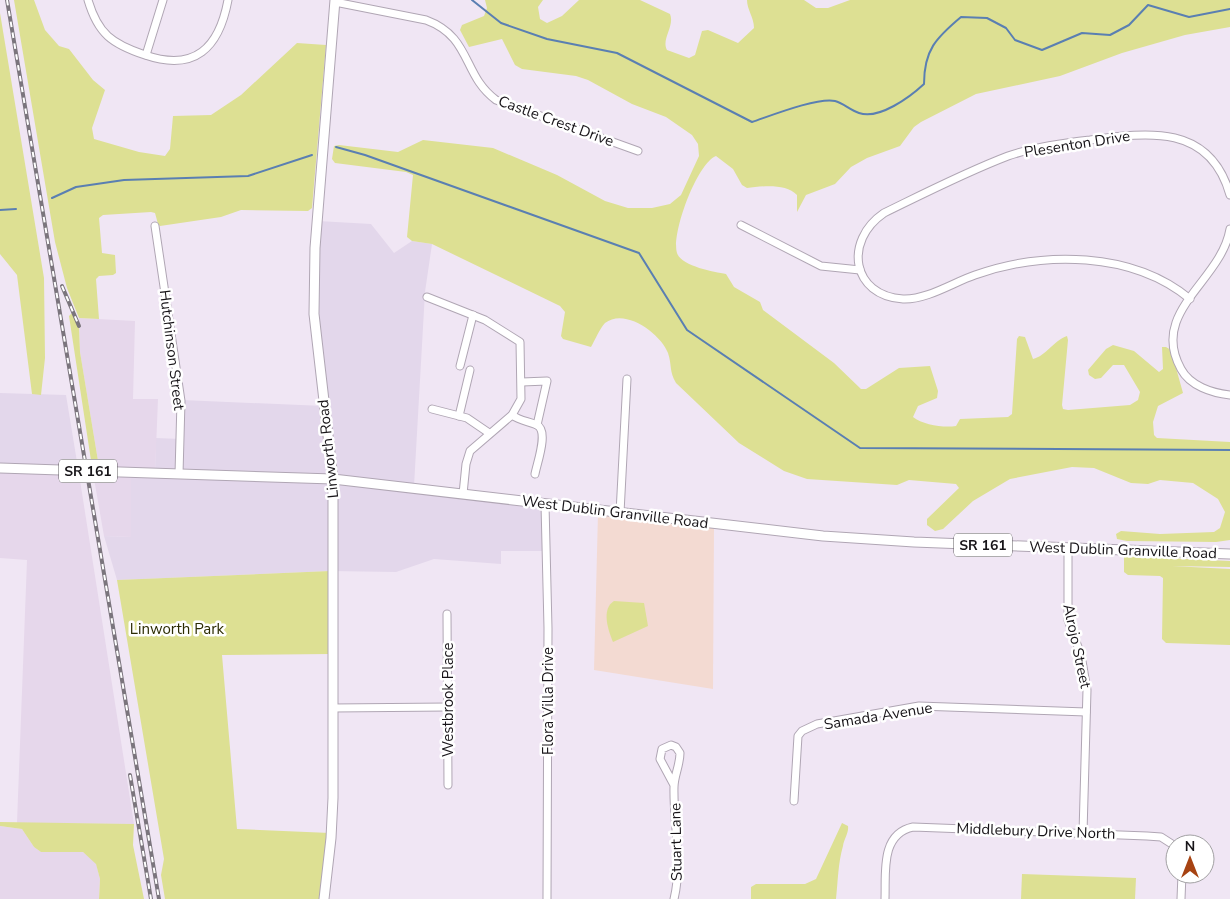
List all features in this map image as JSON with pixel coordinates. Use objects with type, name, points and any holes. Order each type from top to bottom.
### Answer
[{"type":"main road","name":"Linworth Road","points":[[324,899],[332,833],[333,479],[318,365],[314,305],[316,248],[335,1]]},
{"type":"main road","name":"West Dublin Granville Road","points":[[0,468],[333,479],[823,536],[1230,554]]},
{"type":"street","points":[[88,0],[98,24],[113,42],[128,50],[174,62],[200,54],[218,35],[228,0]]},
{"type":"street","points":[[146,55],[163,0]]},
{"type":"street","name":"Castle Crest Drive","points":[[335,1],[438,24],[457,41],[479,84],[496,100],[638,151]]},
{"type":"street","name":"Plesenton Drive","points":[[860,270],[858,253],[862,234],[872,221],[884,213],[1010,156],[1049,146],[1106,137],[1167,134],[1194,145],[1208,155],[1219,169],[1230,195]]},
{"type":"street","points":[[741,225],[821,266],[860,270],[870,284],[885,295],[904,299],[924,295],[974,275],[1017,264],[1046,260],[1078,260],[1108,263],[1138,271],[1162,280],[1190,299]]},
{"type":"street","name":"Hutchinson Street","points":[[155,226],[181,401],[179,474]]},
{"type":"street","points":[[1230,229],[1222,251],[1180,312],[1172,329],[1172,346],[1176,360],[1183,373],[1196,384],[1209,391],[1230,395]]},
{"type":"street","points":[[427,297],[473,315],[520,342],[521,400],[512,415],[470,451],[466,464],[463,494]]},
{"type":"street","points":[[460,366],[473,315]]},
{"type":"street","points":[[459,416],[470,370]]},
{"type":"street","points":[[620,513],[628,379]]},
{"type":"street","points":[[522,382],[547,381],[537,425],[543,436],[535,474]]},
{"type":"street","points":[[432,409],[476,422],[489,433]]},
{"type":"street","points":[[512,415],[518,420],[537,425]]},
{"type":"street","name":"Flora Villa Drive","points":[[545,504],[548,628],[548,899]]},
{"type":"street","name":"Alrojo Street","points":[[1068,548],[1068,620],[1081,655],[1087,690],[1083,833]]},
{"type":"street","name":"Westbrook Place","points":[[447,614],[448,785]]},
{"type":"street","points":[[333,708],[448,706]]},
{"type":"street","name":"Samada Avenue","points":[[794,801],[796,742],[802,731],[817,724],[919,706],[1086,712]]},
{"type":"street","name":"Stuart Lane","points":[[674,785],[660,759],[662,749],[671,745],[676,747],[680,753],[674,785],[678,848],[677,889],[674,899]]},
{"type":"street","name":"Middlebury Drive North","points":[[885,899],[888,850],[897,835],[907,828],[1083,833],[1155,836],[1165,839]]},
{"type":"street","points":[[1181,899],[1182,884]]},
{"type":"shaded area","points":[[318,221],[371,224],[394,253],[412,241],[432,244],[425,292],[414,486],[545,511],[548,551],[501,551],[501,564],[434,559],[396,572],[330,571],[117,580],[104,536],[131,537],[131,472],[155,473],[156,438],[181,439],[182,400],[324,406],[318,354]]},
{"type":"shaded area","points":[[79,318],[135,321],[133,399],[158,399],[155,473],[131,472],[131,537],[104,536],[92,467],[99,467],[80,352]]},
{"type":"shaded area","points":[[0,393],[66,395],[79,474],[0,471]]},
{"type":"shaded area","points":[[0,471],[79,474],[134,824],[17,823],[27,560],[0,558]]},
{"type":"shaded area","points":[[598,513],[714,527],[713,689],[594,670]]},
{"type":"shaded area","points":[[0,826],[22,829],[34,847],[41,852],[83,852],[96,863],[100,879],[99,899],[0,899]]},
{"type":"green space","points":[[14,0],[34,0],[45,30],[59,46],[69,49],[93,80],[105,90],[92,128],[94,139],[139,152],[165,156],[170,149],[173,116],[211,115],[241,95],[297,43],[326,45],[312,208],[308,211],[241,210],[221,217],[160,226],[155,213],[151,212],[103,215],[99,218],[102,253],[115,255],[116,273],[99,276],[96,279],[99,319],[79,318],[67,288],[55,242]]},
{"type":"green space","points":[[485,0],[543,0],[538,7],[540,19],[547,23],[562,16],[579,0],[640,0],[670,14],[671,23],[666,41],[667,50],[689,58],[695,55],[702,31],[708,30],[738,43],[754,28],[747,0],[804,0],[816,8],[828,8],[850,0],[1230,0],[1230,27],[1185,35],[1122,53],[1060,76],[976,94],[921,122],[914,127],[900,146],[867,158],[851,167],[835,184],[806,195],[797,212],[797,195],[792,191],[774,186],[747,188],[742,185],[733,169],[716,156],[701,171],[687,200],[676,244],[677,253],[680,258],[699,268],[726,274],[734,287],[760,302],[763,310],[834,363],[861,389],[866,389],[899,368],[930,366],[938,391],[937,398],[918,406],[913,417],[934,425],[956,426],[960,419],[1008,417],[1012,414],[1017,339],[1019,336],[1025,337],[1033,359],[1042,355],[1067,336],[1062,405],[1063,409],[1068,410],[1130,405],[1138,400],[1140,392],[1124,365],[1113,365],[1101,378],[1095,379],[1089,375],[1088,370],[1106,349],[1113,345],[1134,351],[1159,372],[1163,369],[1162,347],[1166,347],[1171,350],[1183,393],[1158,406],[1153,422],[1154,435],[1157,438],[1230,442],[1230,540],[1216,542],[1127,541],[1117,539],[1116,534],[1121,531],[1160,534],[1214,532],[1220,528],[1225,512],[1218,499],[1193,483],[1160,480],[1148,484],[1131,483],[1094,468],[1072,467],[1010,479],[973,501],[943,529],[935,531],[927,525],[927,519],[959,488],[956,484],[909,480],[897,485],[807,479],[784,471],[739,443],[676,383],[672,375],[668,353],[664,346],[658,338],[641,325],[632,320],[613,319],[603,325],[591,347],[563,339],[561,336],[565,312],[560,306],[432,244],[412,241],[407,237],[413,175],[406,172],[335,163],[332,159],[334,146],[398,152],[423,140],[493,148],[557,175],[605,201],[628,208],[652,208],[670,204],[681,195],[699,156],[698,144],[692,135],[666,117],[632,104],[588,80],[576,76],[522,69],[515,65],[502,39],[469,47],[460,30],[462,25],[484,16],[487,8]]},
{"type":"green space","points":[[0,13],[44,278],[45,358],[41,395],[32,394],[17,275],[0,254]]},
{"type":"green space","points":[[72,313],[79,327],[80,352],[99,467],[92,467],[69,316]]},
{"type":"green space","points":[[1124,556],[1230,561],[1230,567],[1172,566],[1230,569],[1230,645],[1166,643],[1162,639],[1163,578],[1160,576],[1128,575],[1124,572]]},
{"type":"green space","name":"Linworth Park","points":[[330,571],[330,654],[222,655],[237,829],[330,833],[321,899],[165,899],[161,875],[164,859],[117,580]]},
{"type":"green space","points":[[614,601],[644,603],[648,626],[613,642],[608,626],[607,614],[610,605]]},
{"type":"green space","points":[[0,822],[134,824],[133,845],[144,899],[99,899],[100,879],[96,864],[83,852],[41,852],[34,847],[22,829],[0,826]]},
{"type":"green space","points":[[842,823],[848,826],[848,829],[840,859],[836,899],[751,899],[751,887],[756,884],[805,884],[816,879]]},
{"type":"green space","points":[[1022,874],[1136,878],[1135,899],[1021,899]]},
{"type":"waterway","points":[[472,0],[501,23],[547,39],[617,53],[752,122],[817,102],[835,101],[856,112],[867,114],[876,113],[894,106],[924,84],[926,62],[929,53],[938,38],[961,17],[987,18],[1006,28],[1015,40],[1042,50],[1082,33],[1110,35],[1129,25],[1148,5],[1189,17],[1230,9]]},
{"type":"waterway","points":[[336,147],[365,155],[639,253],[687,330],[860,448],[1230,450]]},
{"type":"waterway","points":[[52,198],[76,187],[124,180],[248,176],[312,155]]},
{"type":"waterway","points":[[0,210],[16,209]]},
{"type":"railway","points":[[7,0],[159,899]]},
{"type":"railway","points":[[62,286],[79,326]]},
{"type":"railway","points":[[130,775],[151,899]]}]
